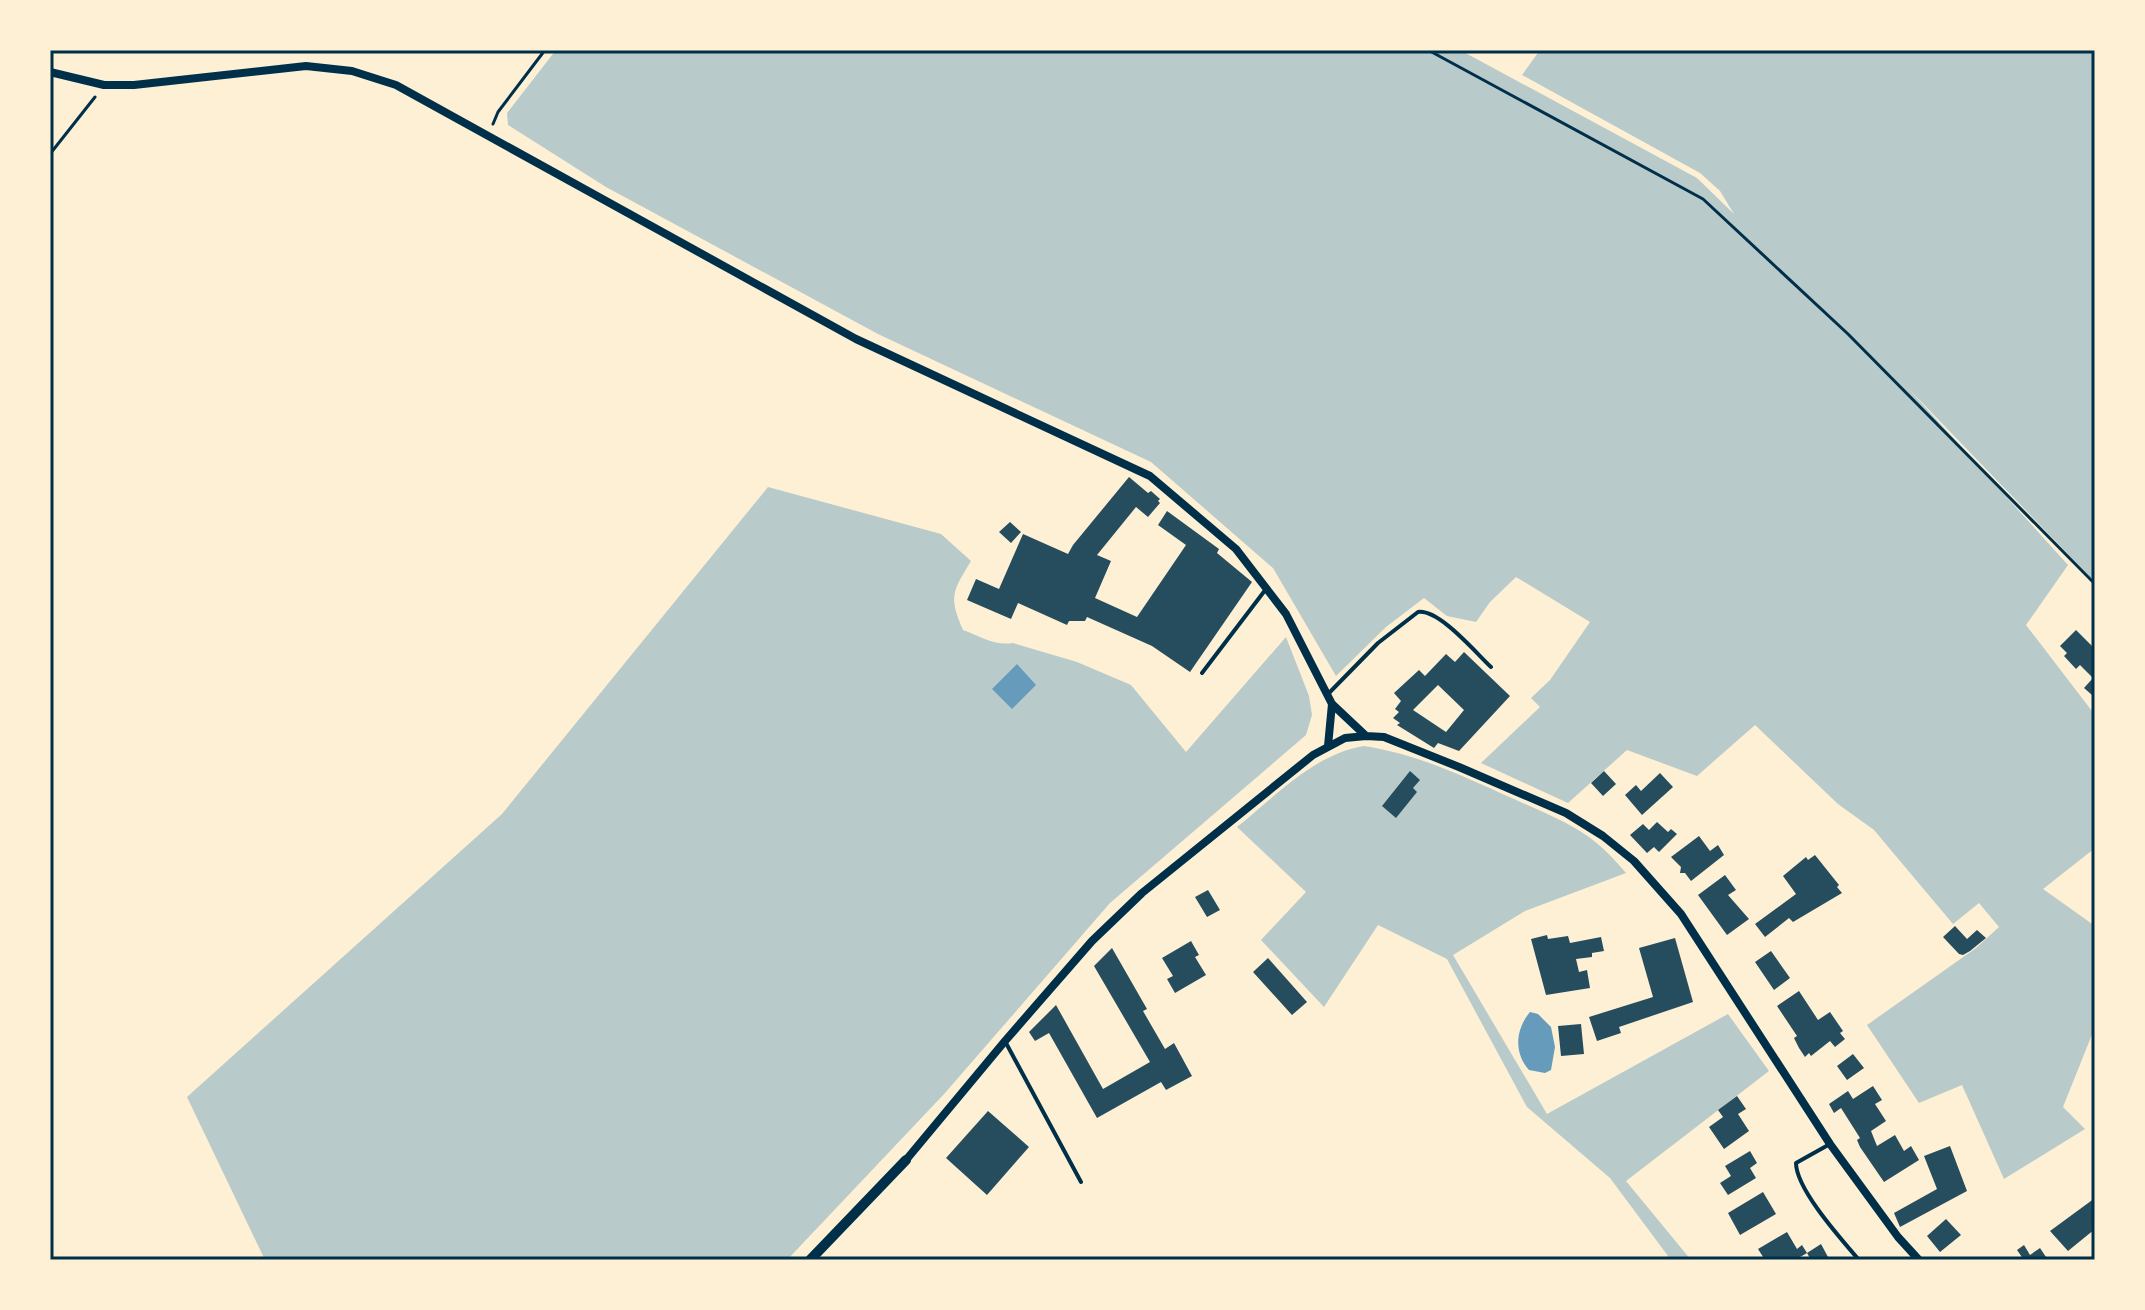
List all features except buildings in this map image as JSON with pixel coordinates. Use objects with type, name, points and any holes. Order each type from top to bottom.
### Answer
[{"type":"street","points":[[50,72],[104,85],[134,85],[306,66],[352,71],[396,85],[856,339],[1150,476],[1236,549],[1286,614],[1330,699],[1366,736]]},
{"type":"street","points":[[1328,746],[1330,699]]},
{"type":"street","points":[[810,1260],[906,1160],[1092,941],[1142,893],[1313,755],[1345,738],[1366,736],[1384,737],[1566,813],[1603,836],[1634,861],[1681,914],[1830,1144],[1898,1237],[1919,1260]]},
{"type":"lane","points":[[1202,673],[1266,589]]},
{"type":"lane","points":[[1330,699],[1378,643],[1418,612],[1424,611],[1434,616],[1491,667]]},
{"type":"lane","points":[[1005,1041],[1081,1182]]},
{"type":"lane","points":[[1830,1144],[1796,1163],[1796,1174],[1832,1229],[1859,1260]]},
{"type":"path","points":[[488,134],[498,112],[545,50]]},
{"type":"path","points":[[1428,50],[1703,199],[1848,334],[2095,584]]},
{"type":"path","points":[[50,154],[104,85]]},
{"type":"shaded area","points":[[556,50],[1460,50],[1697,178],[1734,214],[1720,191],[1700,173],[1522,75],[1540,50],[2095,50],[2095,582],[1906,386],[2068,565],[2026,625],[2095,715],[2095,848],[2043,889],[2095,926],[2095,1027],[2063,1107],[2085,1129],[2004,1179],[1962,1085],[1919,1103],[1867,1025],[1976,948],[1999,927],[1979,903],[1953,924],[1874,830],[1838,804],[1755,725],[1697,776],[1627,750],[1568,803],[1481,763],[1540,707],[1531,698],[1550,680],[1590,622],[1516,577],[1490,602],[1476,622],[1447,616],[1424,598],[1386,627],[1336,676],[1273,568],[1151,462],[878,334],[606,187],[508,125],[507,113]]},
{"type":"shaded area","points":[[768,487],[941,534],[971,561],[957,587],[954,601],[963,630],[993,642],[1013,643],[1077,662],[1131,685],[1186,752],[1286,637],[1309,696],[1312,715],[1306,735],[1110,903],[945,1093],[787,1260],[265,1260],[187,1097],[502,814]]},
{"type":"shaded area","points":[[1364,746],[1441,767],[1560,820],[1597,843],[1626,873],[1525,911],[1453,955],[1547,1114],[1728,1014],[1769,1071],[1626,1181],[1691,1260],[1671,1260],[1610,1178],[1527,1107],[1447,959],[1378,925],[1324,1007],[1261,940],[1306,892],[1237,827],[1312,767]]},
{"type":"water","points":[[1017,664],[1036,685],[1012,709],[992,689]]},
{"type":"water","points":[[1530,1012],[1538,1014],[1551,1027],[1555,1047],[1551,1070],[1545,1073],[1529,1070],[1519,1049],[1521,1026]]}]
